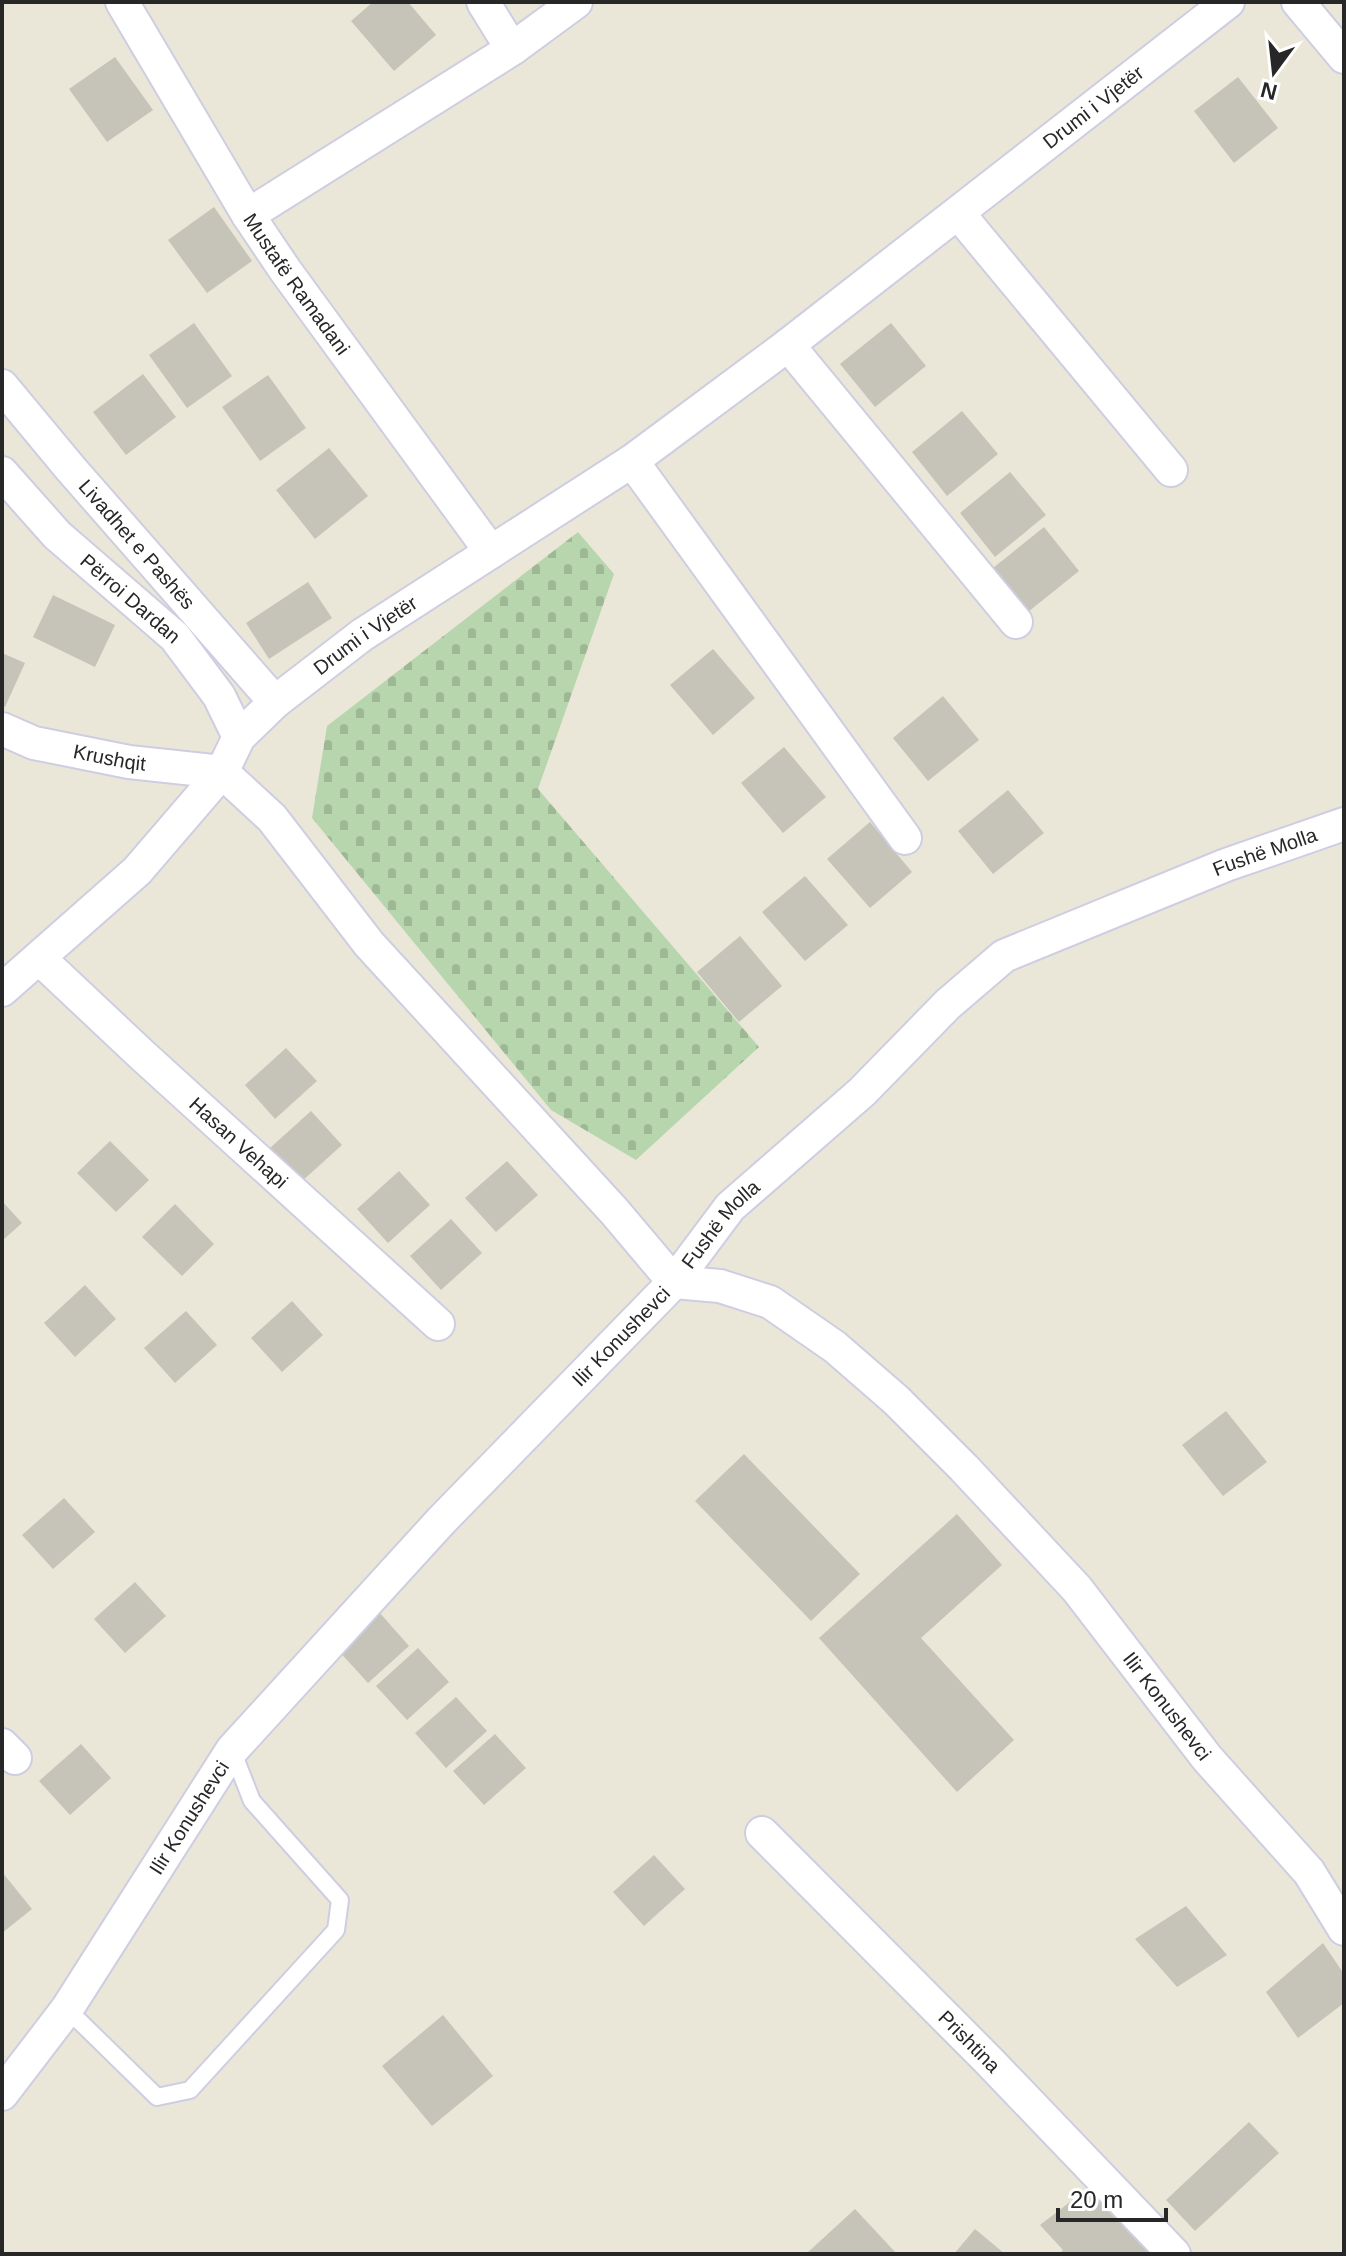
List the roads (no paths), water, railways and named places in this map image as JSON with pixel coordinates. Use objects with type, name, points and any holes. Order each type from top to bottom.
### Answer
[{"type":"street","name":"Mustafë Ramadani","points":[[122,2],[248,215],[491,552]]},
{"type":"street","points":[[483,2],[512,49]]},
{"type":"street","points":[[248,215],[512,49],[576,2]]},
{"type":"street","name":"Drumi i Vjetër","points":[[2,990],[137,871],[222,772],[239,737],[275,702],[362,635],[632,461],[958,213],[1190,14],[1228,2]]},
{"type":"street","points":[[1298,2],[1344,57]]},
{"type":"street","points":[[958,213],[1171,470]]},
{"type":"street","points":[[788,345],[1016,622]]},
{"type":"street","name":"Livadhet e Pashës","points":[[2,386],[275,702]]},
{"type":"street","points":[[632,461],[905,838]]},
{"type":"street","name":"Përroi Dardan","points":[[2,473],[57,535],[175,637],[219,696],[239,737]]},
{"type":"street","name":"Krushqit","points":[[2,729],[34,743],[129,762],[222,772]]},
{"type":"street","name":"Fushë Molla","points":[[222,772],[272,818],[369,944],[614,1211],[674,1282],[730,1207],[862,1092],[948,1004],[1004,956],[1226,865],[1344,824]]},
{"type":"street","name":"Hasan Vehapi","points":[[39,958],[438,1324]]},
{"type":"street","name":"Ilir Konushevci","points":[[2,2094],[67,2009],[232,1750],[441,1521],[674,1282],[720,1286],[770,1302],[835,1347],[896,1400],[1077,1589],[1207,1758],[1309,1872],[1344,1929]]},
{"type":"street","name":"Prishtina","points":[[762,1833],[988,2060],[1174,2254]]},
{"type":"lane","points":[[67,2009],[157,2097],[190,2090],[336,1930],[340,1900],[252,1801],[232,1750]]}]
